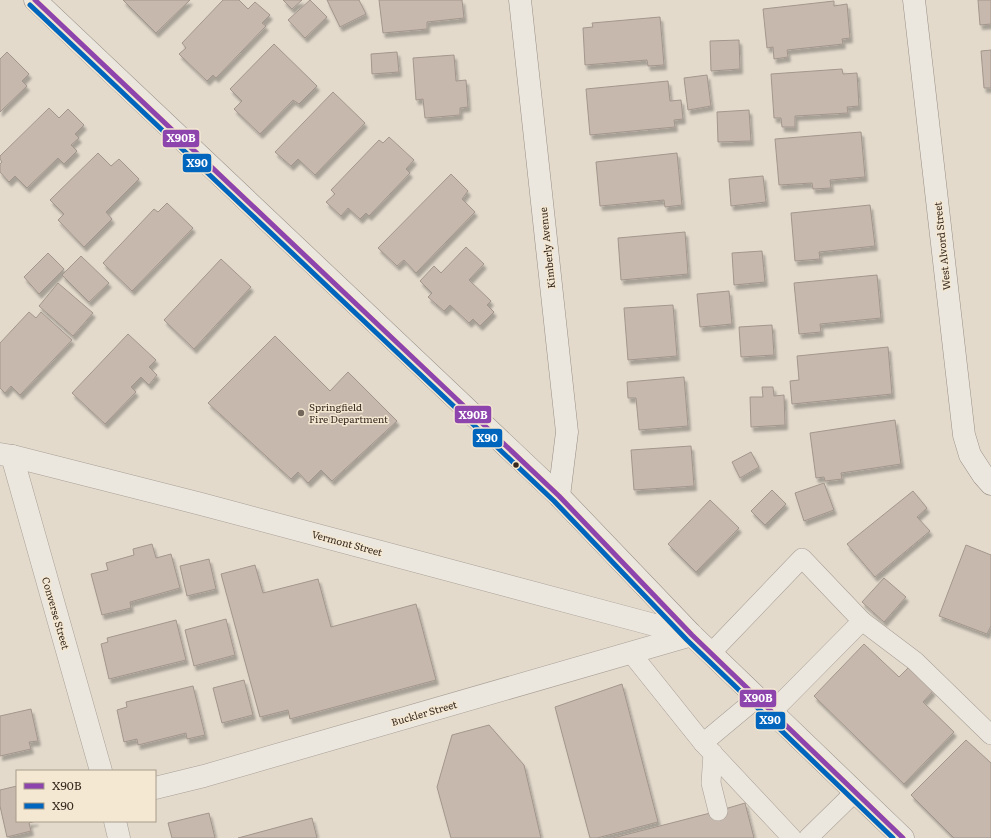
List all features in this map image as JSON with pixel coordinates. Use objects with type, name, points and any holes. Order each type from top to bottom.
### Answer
[{"type":"street","points":[[35,0],[558,496],[692,636],[903,838]]},
{"type":"street","name":"Kimberly Avenue","points":[[520,0],[567,432],[558,496]]},
{"type":"street","name":"West Alvord Street","points":[[914,0],[964,435],[970,455],[983,475],[991,484]]},
{"type":"street","name":"Vermont Street","points":[[6,455],[201,504],[692,636]]},
{"type":"street","name":"Converse Street","points":[[6,455],[101,770]]},
{"type":"street","name":"Buckler Street","points":[[156,788],[204,776],[692,636]]},
{"type":"street","points":[[115,822],[119,838]]},
{"type":"lane","points":[[711,653],[802,558],[862,621],[915,660],[991,735]]},
{"type":"lane","points":[[708,748],[764,705],[862,621]]},
{"type":"lane","points":[[631,653],[708,748],[792,838]]},
{"type":"lane","points":[[708,748],[711,783],[718,811]]},
{"type":"lane","points":[[808,838],[856,792]]},
{"type":"building","points":[[123,0],[190,0],[156,33]]},
{"type":"building","points":[[223,0],[239,0],[248,9],[255,2],[270,15],[262,23],[266,26],[216,78],[213,75],[207,81],[179,54],[186,48],[182,43]]},
{"type":"building","points":[[283,0],[302,0],[292,9]]},
{"type":"building","points":[[310,0],[327,17],[305,38],[288,20]]},
{"type":"building","points":[[327,0],[359,0],[366,14],[340,27]]},
{"type":"building","points":[[379,0],[462,0],[464,18],[427,22],[427,29],[383,33]]},
{"type":"building","points":[[978,0],[991,0],[991,24],[980,25]]},
{"type":"building","points":[[834,1],[834,6],[847,4],[850,38],[842,39],[843,44],[787,50],[788,57],[774,59],[773,47],[767,48],[763,9]]},
{"type":"building","points":[[660,17],[664,65],[648,66],[647,60],[585,65],[583,28],[593,27],[592,23]]},
{"type":"building","points":[[739,40],[740,69],[711,71],[710,41]]},
{"type":"building","points":[[274,44],[317,86],[299,104],[293,100],[260,134],[234,109],[242,101],[230,89]]},
{"type":"building","points":[[991,50],[991,88],[984,88],[981,51]]},
{"type":"building","points":[[7,52],[29,74],[22,81],[27,86],[0,112],[0,59]]},
{"type":"building","points":[[397,52],[399,72],[372,74],[371,54]]},
{"type":"building","points":[[454,55],[456,81],[466,80],[468,107],[460,108],[460,115],[425,118],[423,99],[416,100],[413,58]]},
{"type":"building","points":[[842,69],[843,74],[857,73],[859,106],[847,107],[848,113],[795,116],[795,127],[782,127],[781,118],[774,118],[771,74]]},
{"type":"building","points":[[707,75],[711,106],[688,110],[684,78]]},
{"type":"building","points":[[668,81],[670,101],[681,100],[683,119],[674,120],[675,127],[590,135],[586,89]]},
{"type":"building","points":[[333,92],[365,123],[315,175],[298,159],[291,166],[275,152]]},
{"type":"building","points":[[49,108],[59,118],[68,109],[84,125],[75,134],[79,138],[71,145],[77,151],[64,164],[58,158],[27,188],[15,176],[9,182],[0,172],[0,164],[2,162],[0,156]]},
{"type":"building","points":[[749,110],[751,141],[718,142],[717,112]]},
{"type":"building","points":[[861,132],[865,177],[830,180],[831,188],[813,189],[812,183],[779,185],[775,139]]},
{"type":"building","points":[[389,137],[414,160],[406,169],[410,173],[369,216],[366,213],[360,219],[348,208],[341,216],[326,202],[335,194],[331,190],[379,140],[383,143]]},
{"type":"building","points":[[98,153],[111,166],[119,159],[139,179],[106,212],[112,219],[84,247],[58,220],[64,214],[50,200]]},
{"type":"building","points":[[677,153],[682,205],[665,207],[664,200],[600,206],[596,162]]},
{"type":"building","points":[[451,174],[468,191],[462,199],[475,212],[416,273],[404,260],[397,266],[378,248]]},
{"type":"building","points":[[763,176],[766,202],[731,206],[729,179]]},
{"type":"building","points":[[167,203],[193,228],[132,291],[103,263],[154,209],[158,212]]},
{"type":"building","points":[[870,205],[875,246],[819,252],[820,259],[795,261],[791,213]]},
{"type":"building","points":[[685,232],[688,274],[621,280],[618,238]]},
{"type":"building","points":[[466,247],[484,264],[469,280],[491,301],[487,305],[494,312],[480,326],[473,319],[469,323],[450,305],[444,311],[428,297],[432,293],[420,281],[434,266],[441,273]]},
{"type":"building","points":[[762,251],[765,282],[734,285],[732,253]]},
{"type":"building","points":[[48,253],[64,269],[39,294],[24,277]]},
{"type":"building","points":[[81,256],[109,283],[89,302],[62,275]]},
{"type":"building","points":[[221,259],[251,287],[194,349],[164,320]]},
{"type":"building","points":[[877,275],[881,318],[820,324],[821,332],[799,334],[794,283]]},
{"type":"building","points":[[58,283],[93,313],[73,336],[39,306]]},
{"type":"building","points":[[729,291],[732,324],[700,327],[697,294]]},
{"type":"building","points":[[673,305],[677,356],[628,360],[624,308]]},
{"type":"building","points":[[29,312],[36,318],[41,312],[72,340],[20,395],[11,386],[5,393],[0,388],[0,343]]},
{"type":"building","points":[[772,325],[774,355],[741,357],[739,327]]},
{"type":"building","points":[[128,334],[156,360],[149,367],[157,375],[149,385],[141,377],[131,387],[136,392],[105,424],[72,393]]},
{"type":"building","points":[[275,336],[330,391],[348,372],[397,421],[332,481],[321,470],[308,483],[298,472],[291,479],[208,403]]},
{"type":"building","points":[[888,347],[892,394],[792,404],[790,381],[799,380],[797,356]]},
{"type":"building","points":[[684,377],[688,426],[639,430],[636,398],[628,398],[627,382]]},
{"type":"building","points":[[762,387],[773,387],[774,396],[784,395],[785,425],[751,427],[750,397],[763,397]]},
{"type":"building","points":[[895,420],[901,464],[841,473],[842,479],[825,481],[824,477],[816,478],[810,433]]},
{"type":"building","points":[[691,446],[694,486],[634,490],[631,450]]},
{"type":"building","points":[[751,452],[759,467],[740,478],[732,462]]},
{"type":"building","points":[[824,483],[834,510],[804,521],[795,493]]},
{"type":"building","points":[[772,490],[786,504],[765,525],[751,511]]},
{"type":"building","points":[[913,491],[927,508],[917,517],[930,531],[875,577],[847,544]]},
{"type":"building","points":[[710,500],[739,528],[696,572],[668,544]]},
{"type":"building","points":[[152,544],[156,558],[171,554],[180,588],[130,602],[131,608],[102,615],[91,574],[108,570],[106,563],[134,555],[133,549]]},
{"type":"building","points":[[966,545],[991,555],[991,626],[987,634],[939,616]]},
{"type":"building","points":[[209,559],[216,589],[187,596],[180,566]]},
{"type":"building","points":[[255,565],[263,593],[318,579],[331,627],[416,604],[436,680],[290,719],[288,710],[260,717],[221,574]]},
{"type":"building","points":[[884,578],[906,597],[884,622],[862,602]]},
{"type":"building","points":[[226,619],[235,655],[194,666],[185,630]]},
{"type":"building","points":[[176,620],[186,660],[109,679],[101,644],[108,642],[107,638]]},
{"type":"building","points":[[864,644],[899,677],[909,667],[933,691],[923,702],[954,732],[904,784],[814,696]]},
{"type":"building","points":[[244,680],[253,715],[222,723],[213,688]]},
{"type":"building","points":[[622,684],[658,822],[597,838],[590,838],[555,707]]},
{"type":"building","points":[[193,686],[205,735],[187,739],[186,733],[138,745],[137,739],[124,742],[117,710],[127,707],[126,702]]},
{"type":"building","points":[[31,709],[38,741],[29,742],[31,749],[0,756],[0,716]]},
{"type":"building","points":[[489,725],[524,765],[541,838],[451,838],[437,787],[452,735]]},
{"type":"building","points":[[966,740],[991,763],[991,838],[954,838],[911,795]]},
{"type":"building","points":[[16,786],[16,822],[32,822],[29,823],[31,831],[7,837],[0,806],[0,790]]},
{"type":"building","points":[[745,803],[754,838],[613,838],[718,811]]},
{"type":"building","points":[[209,813],[215,838],[172,838],[168,823]]},
{"type":"building","points":[[312,818],[317,838],[238,838]]},
{"type":"transit line","name":"X90B","points":[[35,0],[559,496],[692,635],[903,838]]},
{"type":"transit line","name":"X90","points":[[30,5],[554,501],[687,640],[893,838]]},
{"type":"place","name":"Springfield Fire Department","points":[[301,413]]}]
